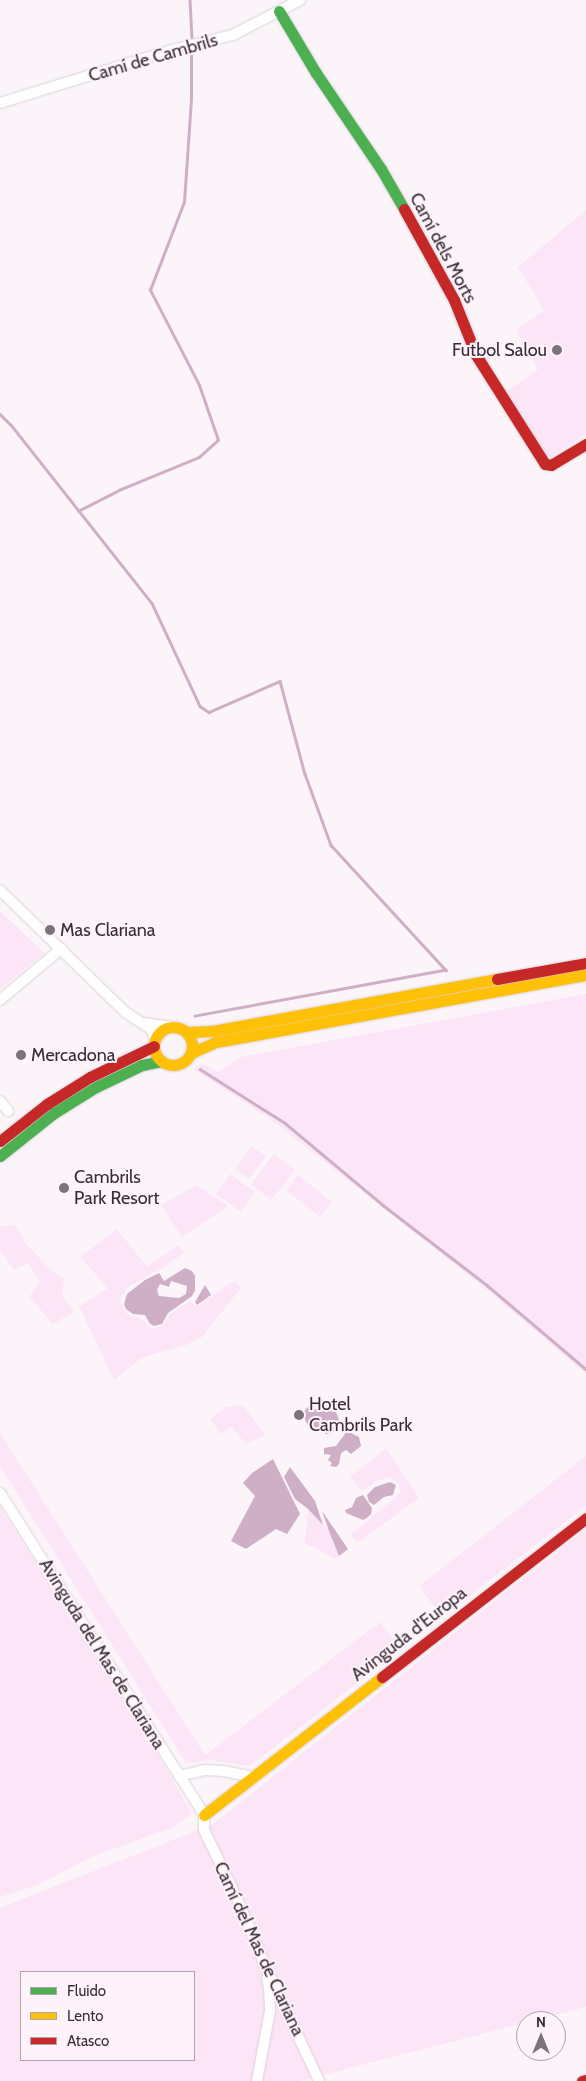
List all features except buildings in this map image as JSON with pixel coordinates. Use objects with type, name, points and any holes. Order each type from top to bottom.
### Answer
[{"type":"street","name":"Camí de Cambrils","points":[[0,103],[172,50],[233,35],[300,0]]},
{"type":"street","name":"Camí dels Morts","points":[[279,11],[316,73],[381,169],[454,300],[476,355],[545,464],[551,465],[586,444]]},
{"type":"street","points":[[0,890],[125,1012],[155,1033],[156,1055],[162,1062]]},
{"type":"street","points":[[0,1000],[61,949]]},
{"type":"street","points":[[143,1023],[179,1028],[187,1032],[213,1032],[586,963]]},
{"type":"street","points":[[0,1156],[54,1113],[96,1087],[142,1064],[162,1062],[170,1065],[179,1064],[192,1053],[216,1042],[586,975]]},
{"type":"street","points":[[0,1142],[47,1104],[84,1081],[155,1043],[163,1030],[171,1027]]},
{"type":"street","points":[[187,1032],[192,1040],[192,1053]]},
{"type":"street","points":[[0,1101],[8,1111]]},
{"type":"street","name":"Avinguda del Mas de Clariana","points":[[1,1497],[204,1815]]},
{"type":"street","name":"Avinguda d'Europa","points":[[204,1815],[586,1518]]},
{"type":"street","points":[[179,1776],[204,1770],[253,1777]]},
{"type":"street","points":[[231,1773],[236,1778],[231,1794]]},
{"type":"street","name":"Camí del Mas de Clariana","points":[[204,1815],[204,1830],[235,1894],[265,1965],[319,2081]]},
{"type":"street","points":[[257,2081],[270,2011],[265,1965]]},
{"type":"street","points":[[582,2081],[586,2080]]},
{"type":"shaded area","name":"Futbol Salou","points":[[586,210],[586,434],[545,461],[506,392],[538,369],[516,330],[544,310],[518,267]]},
{"type":"shaded area","points":[[0,911],[44,953],[0,989]]},
{"type":"shaded area","points":[[586,994],[586,1374],[487,1290],[273,1121],[193,1069],[202,1064],[219,1072],[241,1057]]},
{"type":"shaded area","points":[[251,1146],[266,1156],[249,1179],[235,1169]]},
{"type":"shaded area","points":[[274,1154],[295,1170],[271,1200],[251,1184]]},
{"type":"shaded area","points":[[230,1174],[255,1192],[241,1212],[216,1194]]},
{"type":"shaded area","points":[[298,1175],[332,1202],[320,1217],[286,1190]]},
{"type":"shaded area","points":[[197,1185],[228,1206],[182,1237],[161,1205]]},
{"type":"shaded area","points":[[15,1225],[26,1244],[50,1269],[64,1279],[62,1295],[74,1312],[53,1324],[29,1297],[40,1282],[28,1263],[14,1270],[0,1250],[0,1226]]},
{"type":"shaded area","points":[[117,1229],[147,1267],[178,1245],[184,1253],[158,1271],[129,1286],[121,1297],[121,1303],[127,1314],[142,1319],[152,1328],[163,1326],[169,1315],[177,1309],[191,1301],[196,1307],[235,1280],[241,1288],[202,1337],[184,1346],[143,1357],[114,1380],[79,1306],[108,1288],[80,1257]]},
{"type":"shaded area","points":[[185,1268],[192,1271],[195,1276],[195,1290],[192,1296],[168,1313],[162,1324],[154,1326],[150,1324],[145,1315],[133,1314],[126,1309],[124,1304],[127,1294],[145,1280],[159,1273],[164,1281]],"holes":[[[171,1281],[187,1286],[186,1294],[179,1298],[159,1296],[157,1290],[160,1284],[169,1287]]]},
{"type":"shaded area","points":[[205,1285],[211,1295],[197,1305],[195,1302]]},
{"type":"shaded area","points":[[242,1405],[266,1435],[246,1444],[231,1427],[221,1434],[210,1419],[224,1408]]},
{"type":"shaded area","points":[[310,1405],[312,1409],[336,1412],[339,1420],[335,1432],[326,1434],[320,1429],[308,1426],[302,1413]]},
{"type":"shaded area","points":[[347,1431],[359,1437],[361,1446],[351,1454],[346,1450],[341,1453],[339,1464],[336,1467],[330,1466],[332,1463],[328,1460],[331,1455],[324,1454],[324,1448],[336,1446]]},
{"type":"shaded area","points":[[0,1433],[205,1755],[380,1622],[401,1649],[250,1766],[211,1760],[186,1763],[0,1466]]},
{"type":"shaded area","points":[[386,1448],[419,1498],[357,1543],[351,1534],[400,1492],[399,1484],[389,1477],[377,1481],[361,1491],[350,1477]]},
{"type":"shaded area","points":[[586,1456],[586,1506],[442,1617],[419,1586]]},
{"type":"shaded area","points":[[273,1459],[300,1514],[287,1534],[276,1529],[246,1549],[231,1541],[255,1496],[243,1483],[252,1473]]},
{"type":"shaded area","points":[[290,1467],[315,1501],[323,1525],[308,1509],[295,1499],[284,1477]]},
{"type":"shaded area","points":[[390,1482],[396,1485],[393,1495],[384,1497],[374,1505],[369,1502],[367,1495],[375,1487]]},
{"type":"shaded area","points":[[363,1495],[372,1508],[371,1514],[363,1520],[346,1513],[345,1510],[352,1507],[356,1498]]},
{"type":"shaded area","points":[[0,1507],[159,1756],[192,1814],[174,1827],[94,1856],[37,1885],[0,1897]]},
{"type":"shaded area","points":[[308,1509],[329,1531],[339,1556],[337,1560],[305,1543]]},
{"type":"shaded area","points":[[322,1511],[348,1549],[339,1556],[329,1531]]},
{"type":"shaded area","points":[[586,1529],[586,2007],[566,2012],[516,2011],[516,2025],[300,2081],[0,2081],[0,1908],[213,1824]]},
{"type":"waterway","points":[[190,0],[192,37]]},
{"type":"waterway","points":[[78,511],[119,490],[199,457],[218,440],[199,385],[150,290],[184,202],[191,100],[191,51]]},
{"type":"waterway","points":[[0,414],[12,426],[152,603],[200,706],[209,712],[280,681],[305,774],[331,845],[446,970],[195,1016]]},
{"type":"waterway","points":[[200,1069],[285,1123],[383,1205],[488,1286],[586,1369]]},
{"type":"traffic: fast","points":[[279,11],[316,73],[381,169],[404,209]]},
{"type":"traffic: fast","points":[[0,1156],[54,1113],[96,1087],[142,1065],[162,1061]]},
{"type":"traffic: slow","points":[[191,1053],[216,1042],[586,975]]},
{"type":"traffic: slow","points":[[187,1032],[213,1031],[497,979]]},
{"type":"traffic: slow","points":[[173,1027],[180,1028],[186,1033],[191,1039],[192,1046],[191,1053],[186,1059],[180,1064],[173,1065],[166,1064],[160,1059],[155,1053],[154,1046],[155,1039],[160,1033],[166,1028],[173,1027]]},
{"type":"traffic: slow","points":[[204,1815],[382,1677]]},
{"type":"traffic: jam","points":[[404,209],[454,300],[476,355],[545,464],[551,465],[586,444]]},
{"type":"traffic: jam","points":[[497,979],[586,963]]},
{"type":"traffic: jam","points":[[0,1141],[47,1104],[90,1077],[154,1046]]},
{"type":"traffic: jam","points":[[382,1677],[586,1518]]},
{"type":"traffic: jam","points":[[582,2081],[586,2080]]},
{"type":"place","name":"Futbol Salou","points":[[557,350]]},
{"type":"place","name":"Mas Clariana","points":[[50,930]]},
{"type":"place","name":"Mercadona","points":[[21,1055]]},
{"type":"place","name":"Cambrils Park Resort","points":[[64,1188]]},
{"type":"place","name":"Hotel Cambrils Park","points":[[299,1415]]}]
